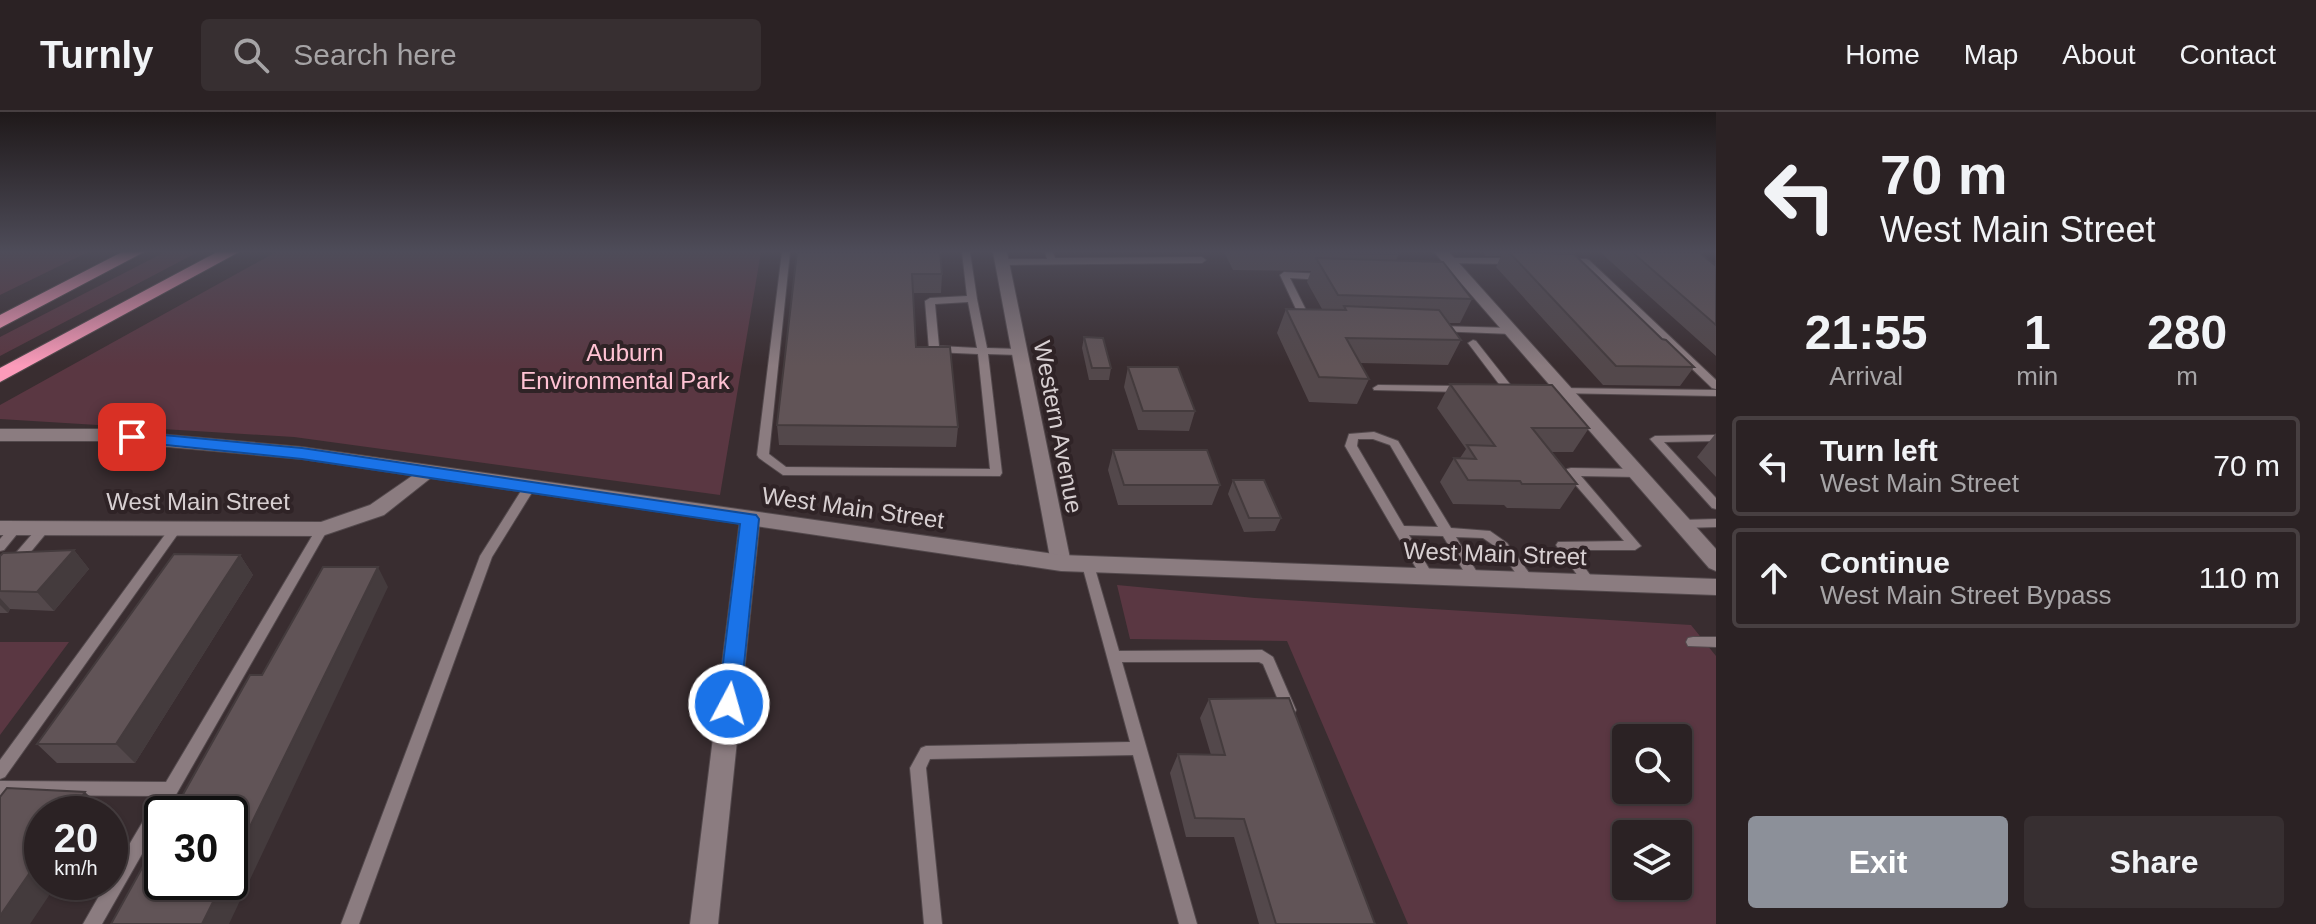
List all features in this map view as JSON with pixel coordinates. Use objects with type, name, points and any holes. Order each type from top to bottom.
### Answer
[{"type":"highway","points":[[0,309],[41,290]]},
{"type":"highway","points":[[0,322],[62,290]]},
{"type":"highway","points":[[0,376],[163,290]]},
{"type":"highway","points":[[0,388],[163,290]]},
{"type":"street","name":"Western Avenue","points":[[1007,290],[1061,563]]},
{"type":"street","points":[[1468,290],[1512,331],[1557,390],[1637,473],[1716,563]]},
{"type":"street","points":[[0,435],[103,435],[191,441],[302,453],[425,473]]},
{"type":"street","name":"West Main Street","points":[[8,528],[322,529],[377,510],[425,473],[1061,563],[1716,587]]},
{"type":"street","points":[[704,924],[750,519]]},
{"type":"lane","points":[[782,290],[763,455],[783,471],[996,473],[983,351],[971,290]]},
{"type":"lane","points":[[1291,290],[1309,325],[1325,325]]},
{"type":"lane","points":[[1615,290],[1716,386]]},
{"type":"lane","points":[[972,299],[930,301],[934,349],[1019,352]]},
{"type":"lane","points":[[1434,329],[1512,331]]},
{"type":"lane","points":[[1473,343],[1509,390]]},
{"type":"lane","points":[[1378,388],[1480,389]]},
{"type":"lane","points":[[1494,390],[1523,390]]},
{"type":"lane","points":[[1557,390],[1716,393]]},
{"type":"lane","points":[[1428,577],[1351,446],[1353,436],[1374,435],[1394,443],[1475,579]]},
{"type":"lane","points":[[1716,438],[1655,439],[1716,505]]},
{"type":"lane","points":[[1590,583],[1562,545],[1635,546],[1571,472],[1637,473]]},
{"type":"lane","points":[[350,924],[486,556],[530,486]]},
{"type":"lane","points":[[1682,524],[1716,523]]},
{"type":"lane","points":[[0,547],[8,528]]},
{"type":"lane","points":[[0,580],[44,528]]},
{"type":"lane","points":[[0,772],[176,528]]},
{"type":"lane","points":[[92,924],[322,529]]},
{"type":"lane","points":[[1400,530],[1474,532],[1494,538],[1528,581]]},
{"type":"lane","points":[[1088,565],[1188,924]]},
{"type":"lane","points":[[1693,642],[1716,642]]},
{"type":"lane","points":[[1114,657],[1262,656],[1268,661],[1298,731]]},
{"type":"lane","points":[[933,924],[918,768],[926,753],[1139,748]]},
{"type":"lane","points":[[0,788],[170,789]]},
{"type":"green space","points":[[91,290],[126,290],[0,356],[0,337]]},
{"type":"green space","name":"Auburn Environmental Park","points":[[208,290],[755,290],[720,495],[294,437],[0,419],[0,405]]},
{"type":"green space","points":[[1117,585],[1255,598],[1691,625],[1716,656],[1716,924],[1408,924],[1287,641],[1130,639]]},
{"type":"green space","points":[[0,642],[69,642],[0,735]]},
{"type":"building","points":[[793,290],[913,290],[916,347],[950,347],[958,427],[777,425]]},
{"type":"building","points":[[1335,290],[1465,290],[1472,299],[1338,295]]},
{"type":"building","points":[[1545,290],[1611,290],[1694,367],[1616,366]]},
{"type":"building","points":[[1676,290],[1716,290],[1716,325]]},
{"type":"building","points":[[1344,306],[1439,310],[1461,340],[1346,338],[1369,379],[1319,377],[1286,309],[1346,310]]},
{"type":"building","points":[[1084,337],[1103,338],[1111,368],[1092,368]]},
{"type":"building","points":[[1128,367],[1178,367],[1195,411],[1143,411]]},
{"type":"building","points":[[1450,384],[1552,385],[1589,428],[1532,428],[1577,484],[1468,480],[1454,458],[1476,459],[1467,445],[1495,446]]},
{"type":"building","points":[[1113,450],[1207,450],[1220,485],[1124,485]]},
{"type":"building","points":[[1233,480],[1264,480],[1281,518],[1249,518]]},
{"type":"building","points":[[74,550],[37,592],[0,591],[0,556],[3,553]]},
{"type":"building","points":[[174,554],[240,555],[116,744],[37,744]]},
{"type":"building","points":[[323,567],[378,567],[248,831],[248,796],[182,796],[250,675],[262,675]]},
{"type":"building","points":[[1289,698],[1375,924],[1276,924],[1244,819],[1195,818],[1178,754],[1225,755],[1209,699]]},
{"type":"building","points":[[7,788],[85,792],[82,796],[24,796],[24,881],[0,916],[0,797]]},
{"type":"building","points":[[144,864],[144,900],[214,900],[202,924],[111,924],[124,900],[128,900],[128,893]]},
{"type":"route","points":[[132,437],[302,453],[750,519],[729,704]]}]
